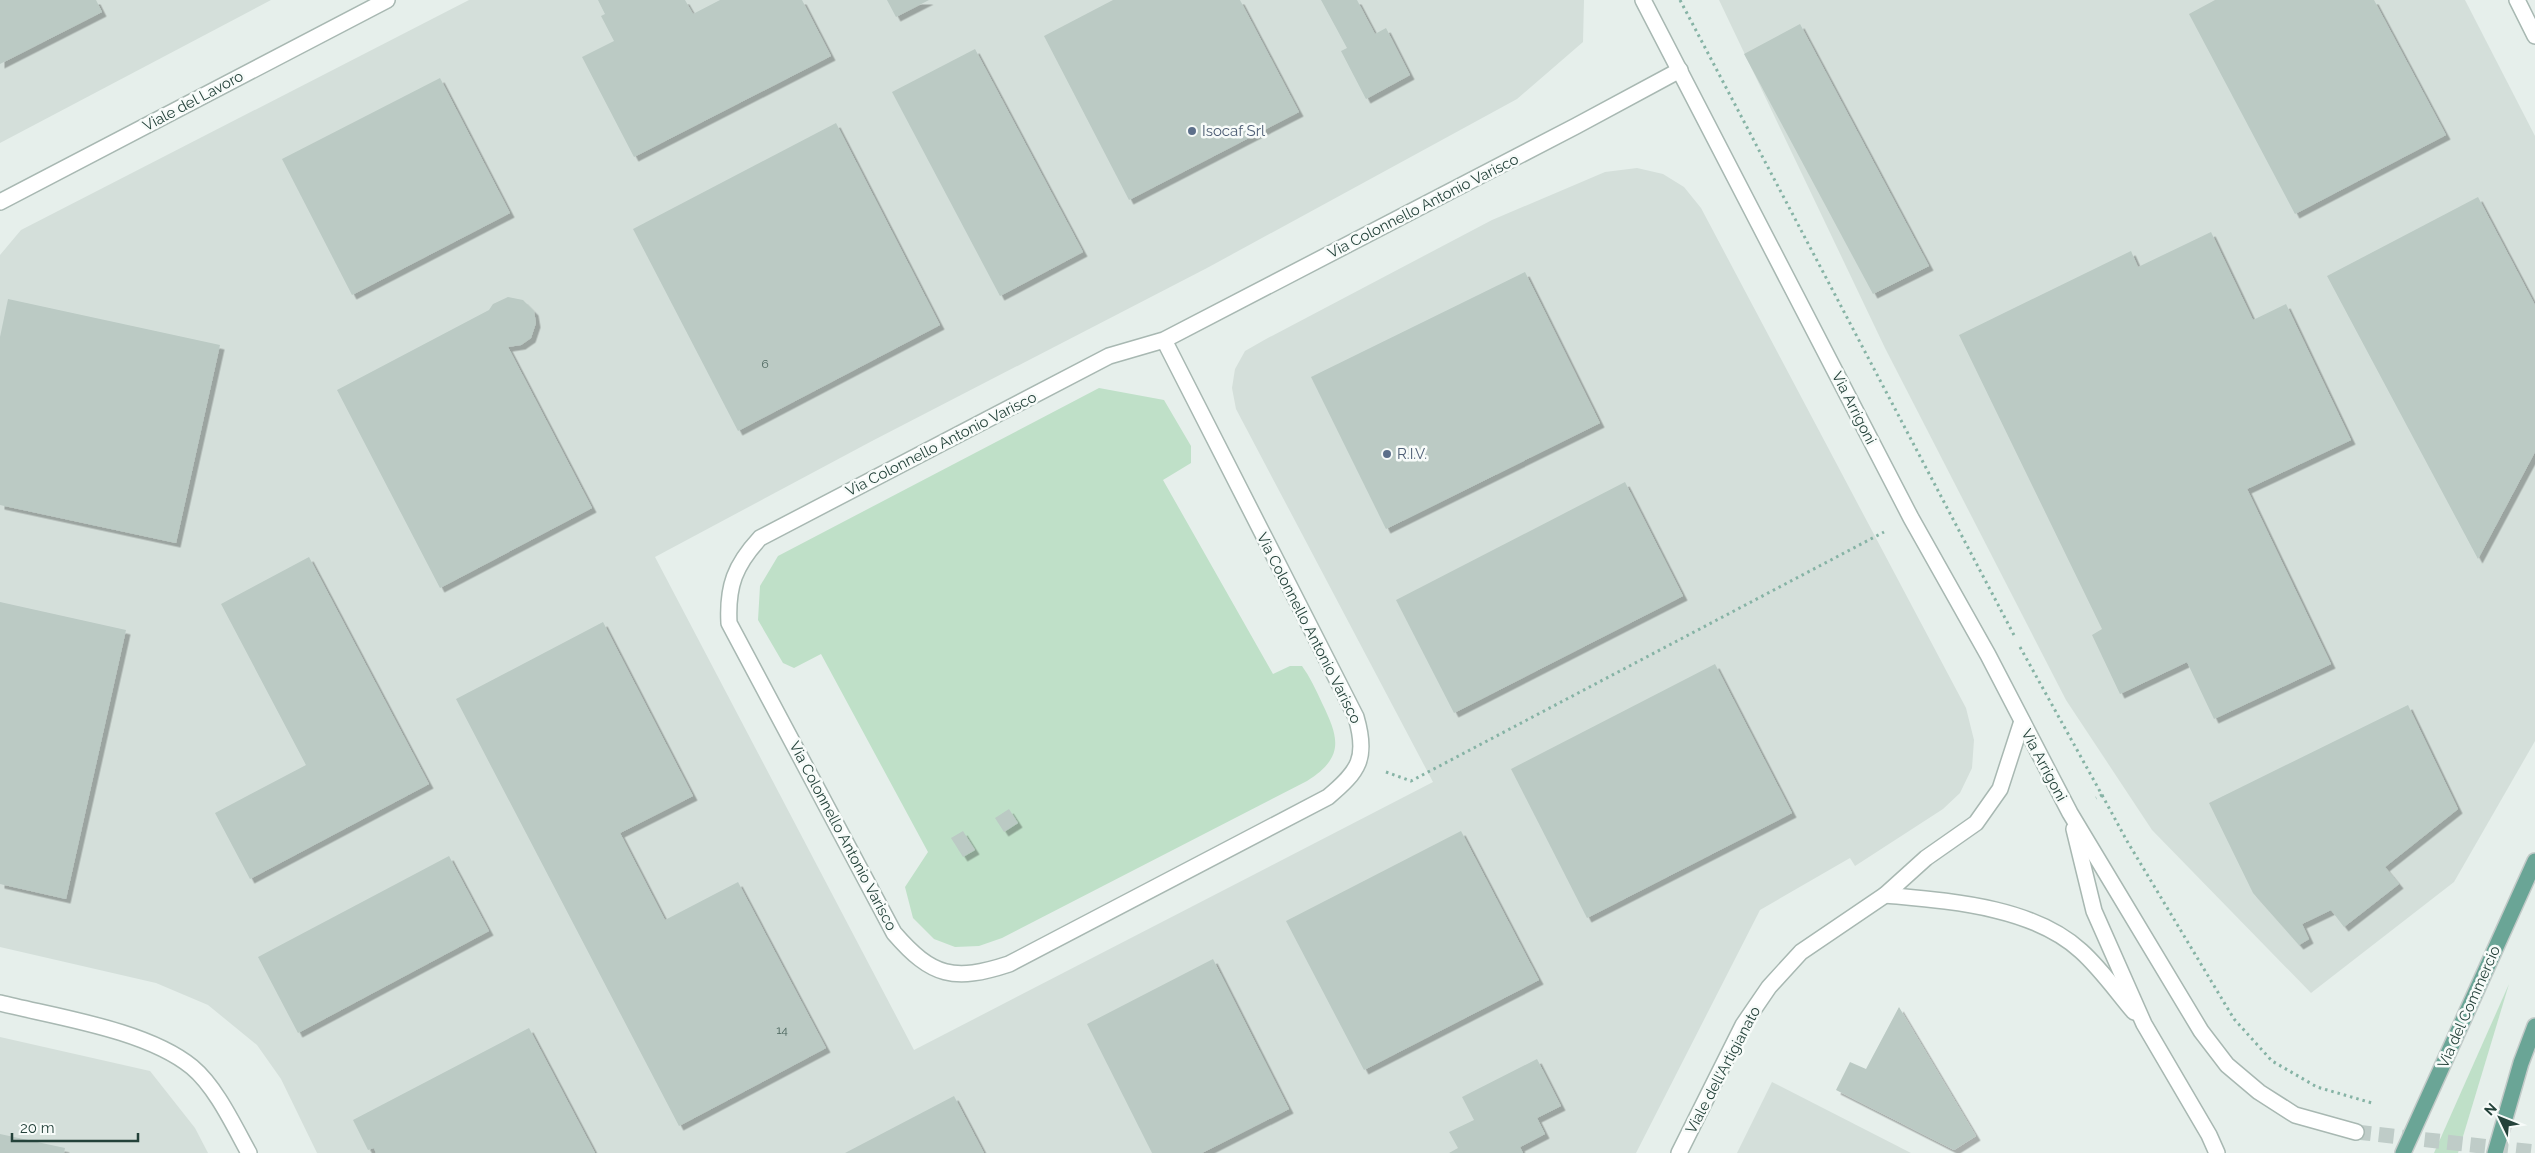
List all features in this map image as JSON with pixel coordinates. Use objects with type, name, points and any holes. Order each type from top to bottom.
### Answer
[{"type":"main road","name":"Via del Commercio","points":[[2402,1153],[2535,861]]},
{"type":"main road","points":[[2495,1153],[2521,1063],[2535,1026]]},
{"type":"street","name":"Viale del Lavoro","points":[[0,202],[387,0]]},
{"type":"street","name":"Via Arrigoni","points":[[1643,0],[1911,518],[1988,655],[2070,813],[2201,1031],[2226,1065],[2259,1092],[2295,1115],[2356,1132]]},
{"type":"street","points":[[2516,0],[2535,36]]},
{"type":"street","name":"Via Colonnello Antonio Varisco","points":[[1164,340],[1356,718],[1363,740],[1359,763],[1348,780],[1328,797],[1010,964],[966,974],[936,970],[914,956],[894,933],[729,622],[728,599],[734,577],[743,557],[760,538],[1109,356],[1164,340],[1680,70]]},
{"type":"street","name":"Viale dell'Artigianato","points":[[1680,1153],[1743,1025],[1769,987],[1801,952],[1885,895],[1926,858],[1976,823],[2000,789],[2022,721]]},
{"type":"street","name":"Via Arrigoni","points":[[2070,813],[2094,911],[2144,1024],[2218,1153]]},
{"type":"street","points":[[1885,895],[1989,908],[2044,927],[2081,951],[2144,1024]]},
{"type":"street","points":[[0,1003],[114,1031],[160,1047],[192,1067],[223,1106],[249,1153]]},
{"type":"path","points":[[1680,0],[2012,631],[2127,841],[2241,1026],[2272,1061],[2317,1086],[2372,1103]]},
{"type":"path","points":[[1359,763],[1412,781],[1911,518]]},
{"type":"path","points":[[2070,813],[2102,795]]},
{"type":"shaded area","points":[[0,0],[271,0],[0,143]]},
{"type":"shaded area","points":[[469,0],[1584,0],[1583,42],[1517,99],[1207,268],[872,441],[655,557],[914,1050],[1433,782],[1236,409],[1232,388],[1235,369],[1245,351],[1266,339],[1492,220],[1605,172],[1637,168],[1663,174],[1684,187],[1701,208],[1966,708],[1974,740],[1972,768],[1960,793],[1943,809],[1855,866],[1850,858],[1760,910],[1636,1153],[317,1153],[281,1079],[257,1045],[208,1005],[156,983],[0,947],[0,255],[21,230]]},
{"type":"shaded area","points":[[1719,0],[2465,0],[2535,136],[2535,741],[2454,882],[2311,993],[2152,830],[2066,700],[1885,348]]},
{"type":"shaded area","points":[[0,1037],[150,1071],[195,1128],[208,1153],[0,1153]]},
{"type":"shaded area","points":[[1772,1082],[1911,1153],[1737,1153]]},
{"type":"green space","points":[[1099,388],[1164,400],[1191,446],[1191,463],[1163,480],[1273,674],[1290,666],[1302,666],[1308,675],[1332,727],[1335,737],[1333,755],[1328,764],[1307,781],[1002,938],[979,946],[955,947],[934,939],[913,918],[905,887],[928,852],[821,654],[794,668],[783,663],[758,620],[760,586],[778,556]]},
{"type":"green space","points":[[2509,984],[2458,1153],[2434,1153]]},
{"type":"building","points":[[0,0],[96,0],[102,12],[0,64]]},
{"type":"building","points":[[598,0],[685,0],[693,14],[720,0],[802,0],[831,56],[634,157],[582,57],[614,41],[601,16],[605,14]]},
{"type":"building","points":[[887,0],[929,0],[896,17]]},
{"type":"building","points":[[1113,0],[1240,0],[1299,112],[1129,200],[1044,36]]},
{"type":"building","points":[[1321,0],[1357,0],[1375,34],[1386,28],[1410,75],[1366,99],[1341,51],[1347,48]]},
{"type":"building","points":[[2215,0],[2374,0],[2446,135],[2295,214],[2189,14]]},
{"type":"building","points":[[1800,24],[1929,266],[1873,294],[1744,54]]},
{"type":"building","points":[[975,49],[1083,252],[1000,296],[892,92]]},
{"type":"building","points":[[440,78],[510,213],[352,295],[282,159]]},
{"type":"building","points":[[836,123],[940,325],[738,431],[633,229]]},
{"type":"building","points":[[2478,197],[2535,305],[2535,452],[2478,559],[2327,276]]},
{"type":"building","points":[[2211,232],[2253,320],[2286,304],[2351,440],[2247,489],[2331,664],[2214,719],[2187,662],[2120,694],[2092,635],[2102,629],[1959,335],[2131,251],[2138,267]]},
{"type":"building","points":[[1525,272],[1600,423],[1386,529],[1311,377]]},
{"type":"building","points":[[508,297],[523,300],[534,311],[536,323],[531,338],[521,345],[508,347],[592,508],[440,588],[337,390],[489,310],[493,304]]},
{"type":"building","points":[[8,299],[220,345],[176,543],[0,505],[0,337]]},
{"type":"building","points":[[1625,482],[1683,596],[1454,713],[1396,600]]},
{"type":"building","points":[[309,557],[429,784],[250,879],[215,813],[306,765],[221,604]]},
{"type":"building","points":[[0,602],[126,630],[66,899],[0,884]]},
{"type":"building","points":[[603,622],[693,796],[620,833],[665,920],[738,882],[826,1048],[679,1126],[456,699]]},
{"type":"building","points":[[1715,664],[1792,813],[1587,918],[1511,769]]},
{"type":"building","points":[[2408,705],[2458,809],[2385,867],[2399,884],[2344,927],[2331,910],[2302,924],[2309,939],[2299,945],[2253,893],[2209,803]]},
{"type":"building","points":[[1009,809],[1018,823],[1004,832],[995,818]]},
{"type":"building","points":[[963,831],[975,850],[963,857],[951,838]]},
{"type":"building","points":[[1461,831],[1539,980],[1364,1070],[1286,921]]},
{"type":"building","points":[[449,856],[489,931],[298,1033],[258,957]]},
{"type":"building","points":[[1213,959],[1289,1109],[1202,1153],[1152,1153],[1087,1024]]},
{"type":"building","points":[[1899,1007],[1976,1136],[1954,1150],[1836,1090],[1850,1062],[1866,1069]]},
{"type":"building","points":[[529,1028],[595,1153],[376,1153],[374,1148],[368,1150],[353,1120]]},
{"type":"building","points":[[1537,1059],[1561,1106],[1537,1118],[1545,1134],[1520,1147],[1523,1153],[1449,1153],[1458,1148],[1449,1132],[1474,1120],[1462,1097]]},
{"type":"building","points":[[954,1096],[984,1153],[845,1153]]},
{"type":"building","points":[[0,1134],[65,1148],[64,1153],[0,1153]]},
{"type":"tunnel","points":[[2356,1132],[2535,1152]]},
{"type":"place","name":"Isocaf Srl","points":[[1192,131]]},
{"type":"place","name":"R.I.V.","points":[[1387,454]]}]
